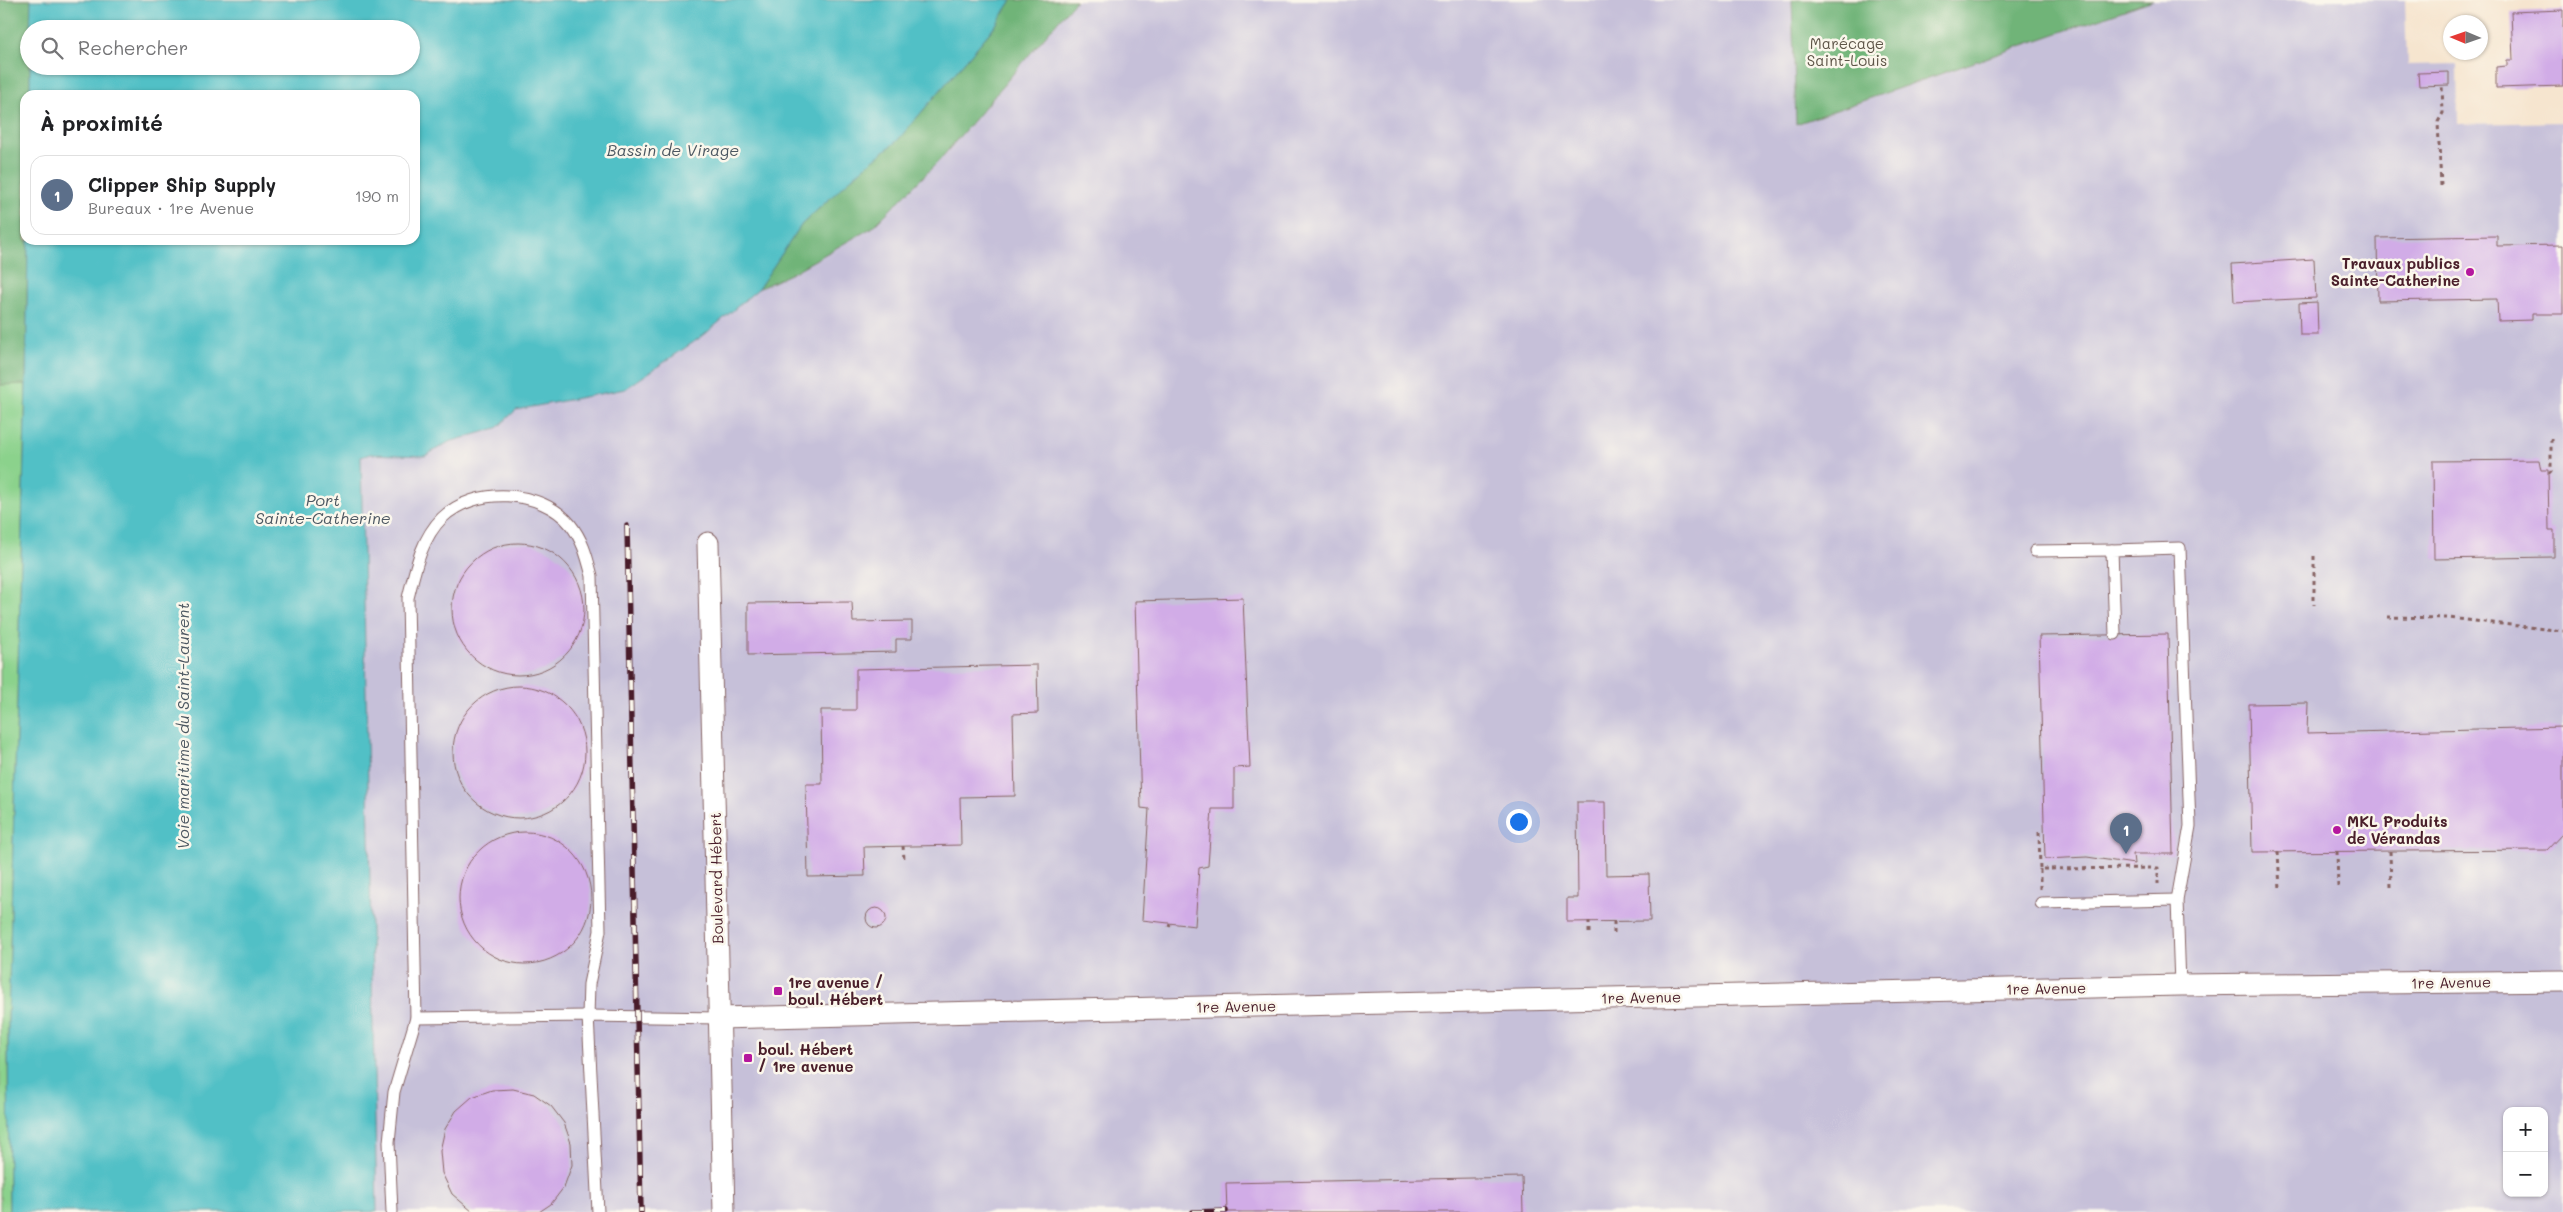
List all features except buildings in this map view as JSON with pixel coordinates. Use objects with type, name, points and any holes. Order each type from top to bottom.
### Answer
[{"type":"street","name":"Boulevard Hébert","points":[[708,544],[724,1212]]},
{"type":"street","name":"1re Avenue","points":[[719,1018],[2180,986],[2563,980]]},
{"type":"lane","points":[[392,1212],[389,1142],[394,1092],[416,1018],[408,598],[420,551],[442,518],[471,501],[496,495],[520,497],[547,506],[570,523],[585,547],[592,576],[600,931],[589,984],[588,1016],[598,1212]]},
{"type":"lane","points":[[2035,551],[2180,548],[2190,826],[2177,900],[2180,986]]},
{"type":"lane","points":[[2112,550],[2114,634]]},
{"type":"lane","points":[[2041,903],[2177,900]]},
{"type":"lane","points":[[416,1018],[588,1016],[719,1018]]},
{"type":"path","points":[[2441,186],[2438,122],[2443,113],[2442,85]]},
{"type":"path","points":[[2548,474],[2551,472],[2551,437]]},
{"type":"path","points":[[2314,556],[2314,605]]},
{"type":"path","points":[[2387,617],[2449,618],[2563,631]]},
{"type":"path","points":[[2039,832],[2040,870],[2158,868],[2159,889]]},
{"type":"path","points":[[903,846],[904,859]]},
{"type":"path","points":[[2278,851],[2280,890]]},
{"type":"path","points":[[2337,851],[2338,888]]},
{"type":"path","points":[[2390,851],[2391,887]]},
{"type":"path","points":[[1588,921],[1589,937]]},
{"type":"path","points":[[1614,921],[1614,937]]},
{"type":"shaded area","points":[[1076,0],[1792,0],[1797,124],[2153,0],[2405,0],[2407,65],[2457,64],[2458,124],[2563,122],[2563,1212],[374,1212],[361,457],[370,454],[425,456],[449,442],[497,428],[516,410],[625,389],[704,335],[758,289],[792,273],[873,227],[937,163]]},
{"type":"green space","points":[[0,0],[31,0],[31,20],[20,20],[20,75],[30,75],[30,90],[20,90],[20,245],[28,245],[26,384],[8,1021],[9,1212],[0,1212]]},
{"type":"green space","points":[[0,0],[31,0],[31,20],[20,20],[20,75],[30,75],[30,90],[20,90],[20,245],[28,245],[26,384],[0,385]]},
{"type":"green space","points":[[1012,0],[1076,0],[937,163],[873,227],[792,273],[758,289],[802,224],[864,167],[897,141],[995,26]]},
{"type":"green space","name":"Marécage Saint-Louis","points":[[1792,0],[2153,0],[1796,124]]},
{"type":"water","points":[[31,0],[1012,0],[995,26],[897,141],[864,167],[802,224],[758,289],[704,335],[625,389],[516,410],[497,428],[449,442],[425,456],[370,454],[361,457],[377,1212],[9,1212],[8,1021],[26,384],[28,245],[420,245],[420,90],[30,90],[30,75],[420,75],[420,20],[30,20]]},
{"type":"railway","points":[[627,526],[641,1212]]},
{"type":"railway","points":[[1193,1212],[1226,1211]]},
{"type":"place","name":"Travaux publics Sainte-Catherine","points":[[2470,272]]},
{"type":"place","name":"MKL Produits de Vérandas","points":[[2337,830]]},
{"type":"place","name":"Clipper Ship Supply","points":[[2126,854]]},
{"type":"place","name":"1re avenue / boul. Hébert","points":[[778,991]]},
{"type":"place","name":"boul. Hébert / 1re avenue","points":[[748,1058]]},
{"type":"water label","name":"Bassin de Virage","points":[[673,149]]},
{"type":"water label","name":"Port Sainte-Catherine","points":[[323,508]]},
{"type":"water label","name":"Voie maritime du Saint-Laurent","points":[[182,726]]}]
